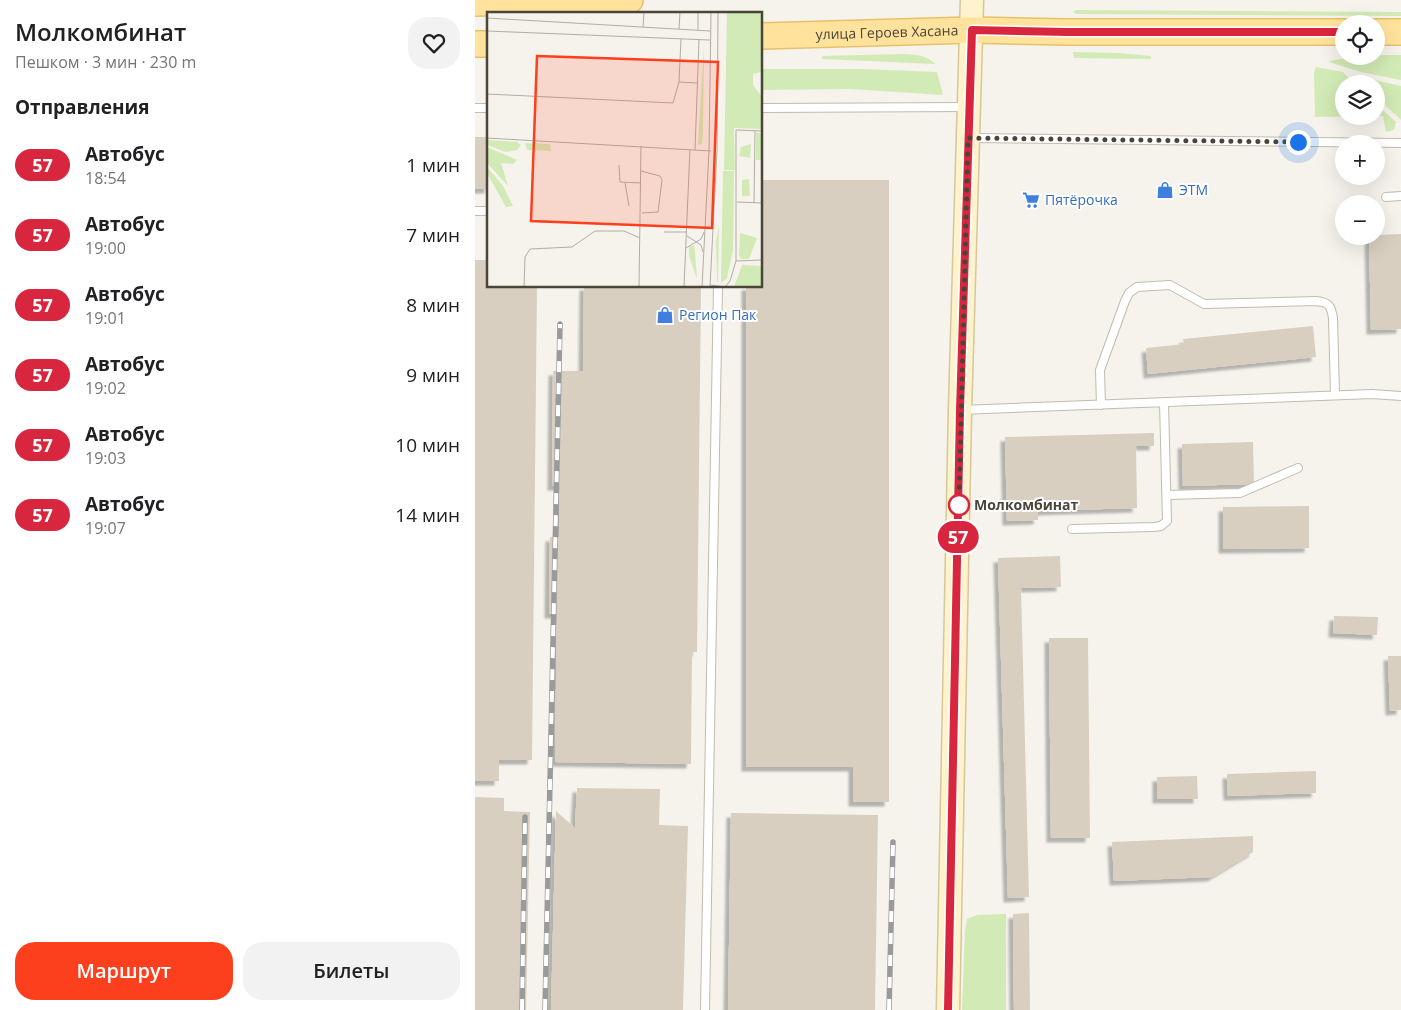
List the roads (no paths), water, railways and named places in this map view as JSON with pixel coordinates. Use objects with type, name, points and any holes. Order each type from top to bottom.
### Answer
[{"type":"main road","points":[[475,3],[630,0]]},
{"type":"main road","points":[[949,1010],[960,410],[972,0]]},
{"type":"main road","name":"улица Героев Хасана","points":[[763,36],[972,30],[1335,32]]},
{"type":"main road","points":[[1385,33],[1401,32]]},
{"type":"lane","points":[[1385,37],[1401,41]]},
{"type":"lane","points":[[763,108],[969,107]]},
{"type":"lane","points":[[968,138],[1401,143]]},
{"type":"lane","points":[[1386,197],[1401,196]]},
{"type":"lane","points":[[1101,405],[1100,370],[1129,293],[1137,287],[1170,285],[1204,304],[1316,300],[1325,302],[1331,308],[1333,318],[1335,395]]},
{"type":"lane","points":[[705,1010],[717,288]]},
{"type":"lane","points":[[960,410],[1335,395],[1372,394],[1401,396]]},
{"type":"lane","points":[[1072,529],[1161,526],[1167,521],[1165,402]]},
{"type":"lane","points":[[1167,495],[1240,493],[1298,468]]},
{"type":"railway","points":[[545,1010],[560,324]]},
{"type":"railway","points":[[522,1010],[525,817]]},
{"type":"railway","points":[[889,1010],[893,842]]},
{"type":"place","name":"ЭТМ","points":[[1165,190]]},
{"type":"place","name":"Пятёрочка","points":[[1031,200]]},
{"type":"place","name":"Регион Пак","points":[[665,315]]},
{"type":"place","name":"Молкомбинат","points":[[959,505]]}]
